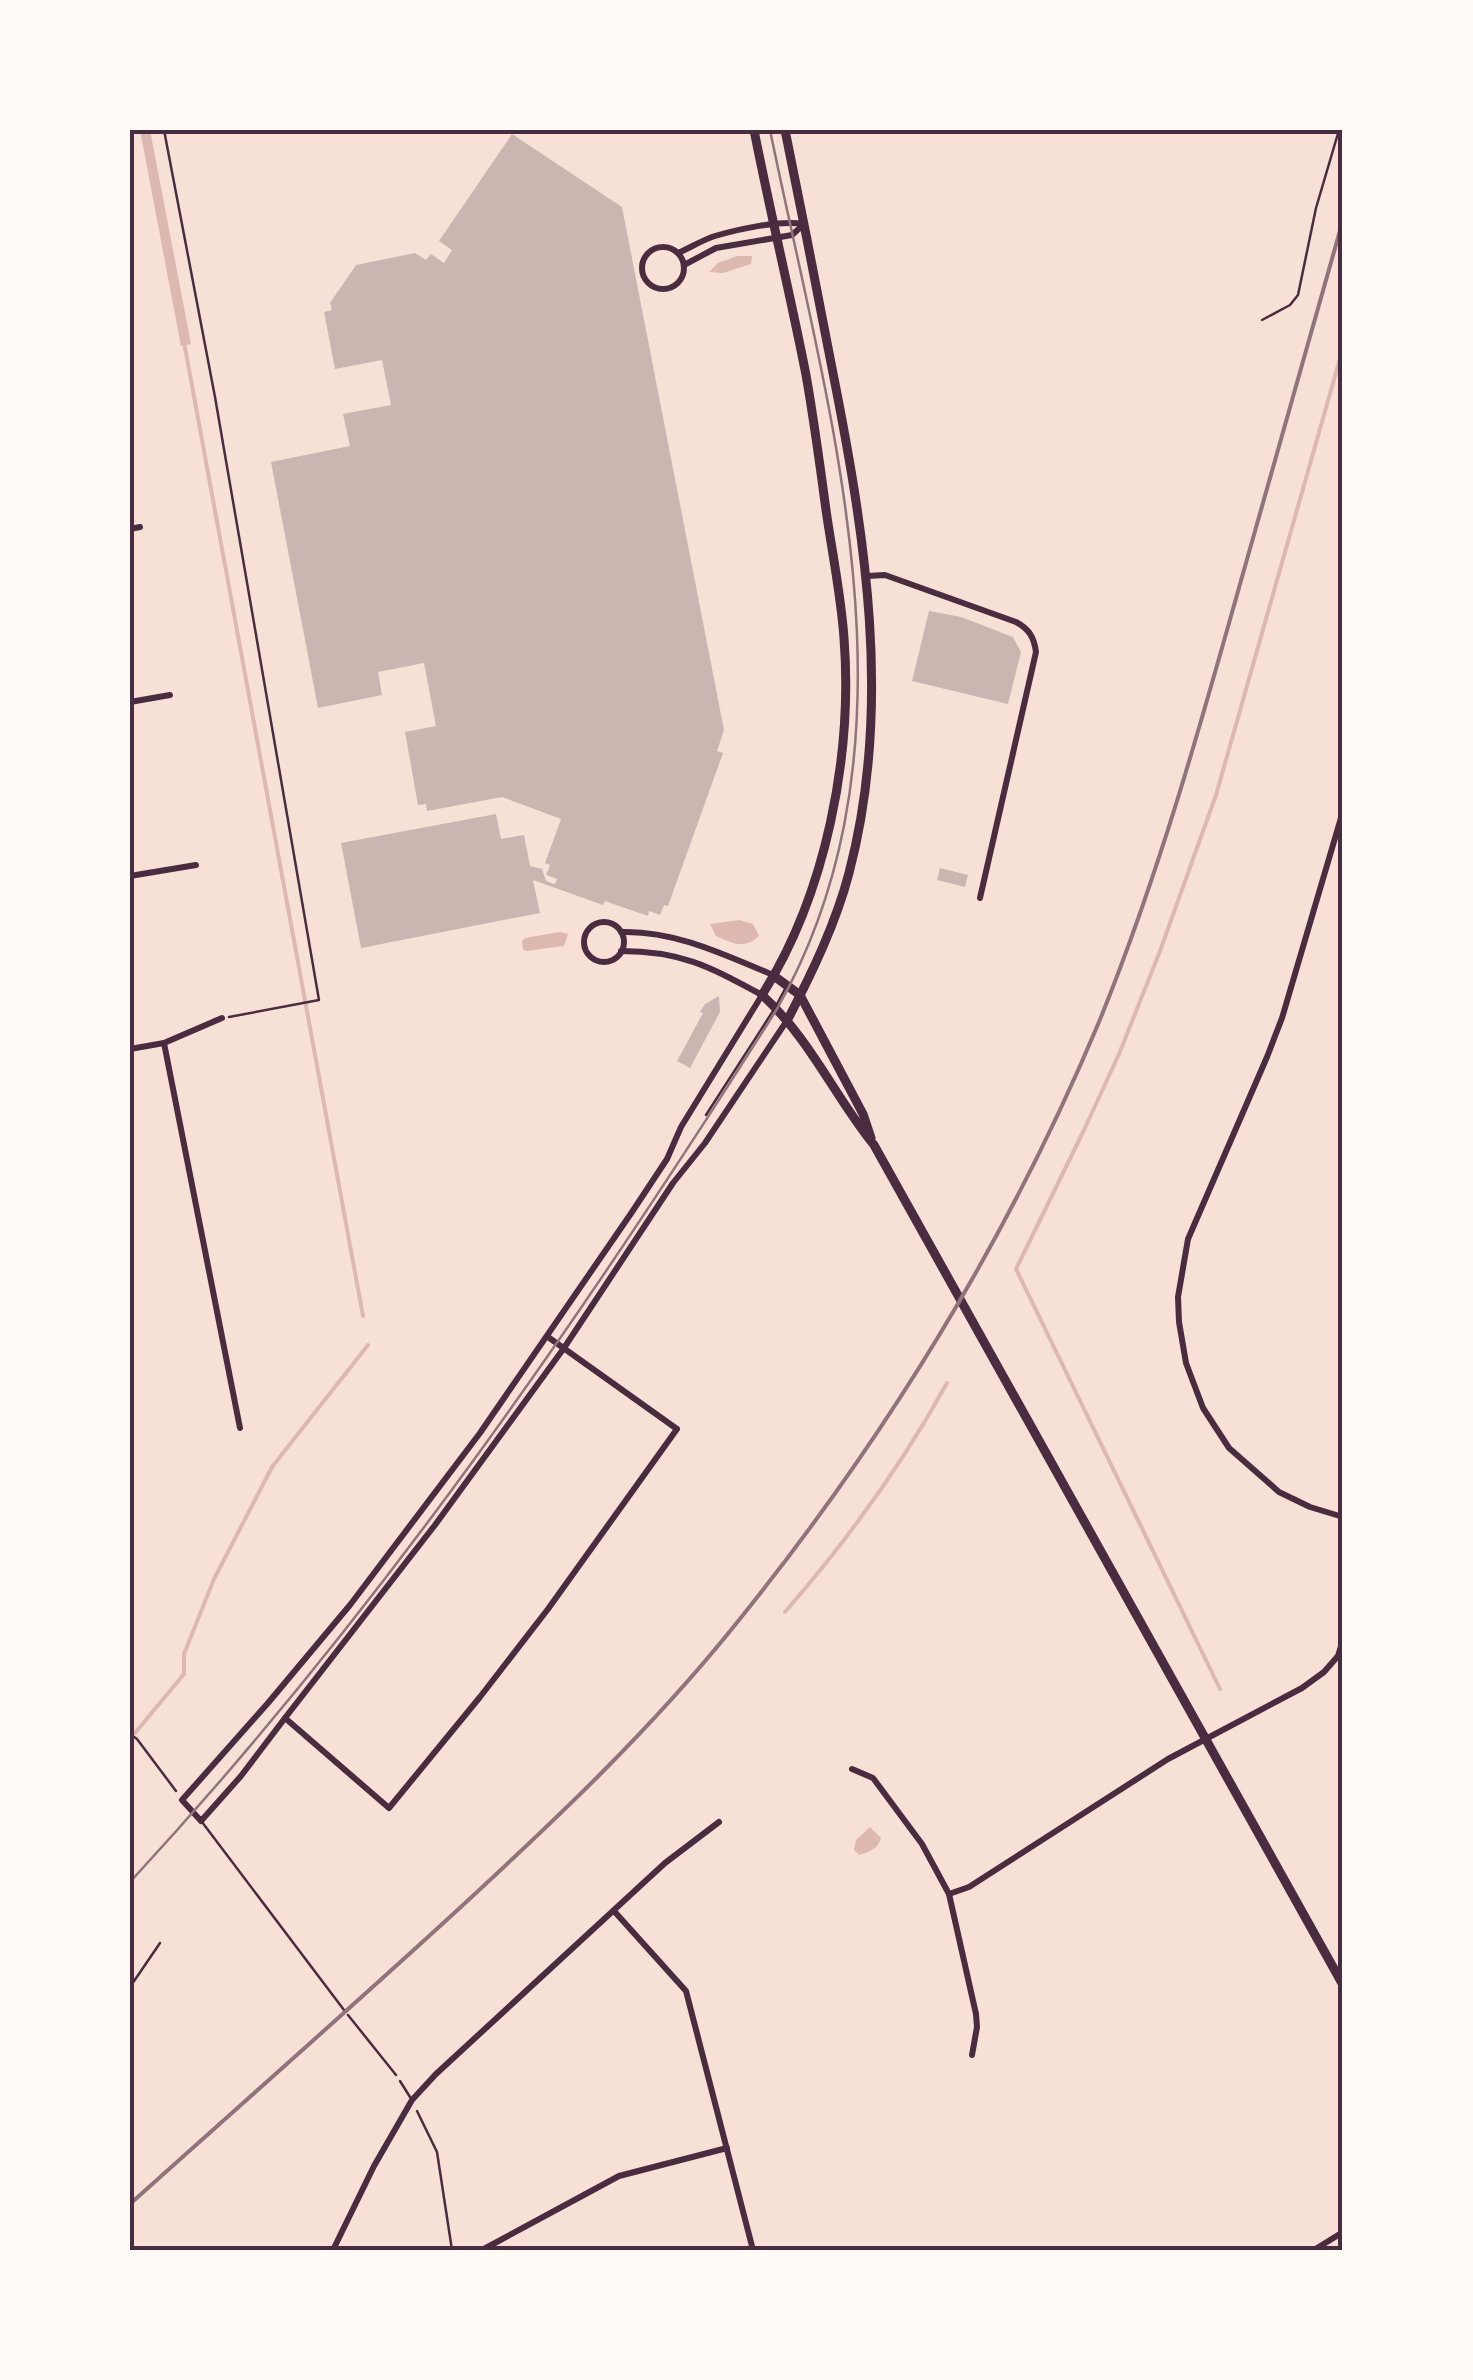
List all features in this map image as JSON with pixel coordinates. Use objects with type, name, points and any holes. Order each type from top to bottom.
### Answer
[{"type":"main road","points":[[754,130],[806,378],[841,609],[846,677],[838,780],[822,849],[802,915],[762,995],[788,1020],[874,1146],[1343,1984]]},
{"type":"main road","points":[[785,130],[849,454],[872,631],[866,785],[848,876],[830,928],[788,1020]]},
{"type":"main road","points":[[774,976],[800,995],[863,1114],[874,1146]]},
{"type":"street","points":[[678,252],[716,236],[789,222],[804,224]]},
{"type":"street","points":[[684,265],[730,244],[792,235],[804,224]]},
{"type":"street","points":[[666,247],[678,252],[684,265],[680,280],[666,288],[652,286],[644,277],[644,258],[653,249],[666,247]]},
{"type":"street","points":[[130,529],[140,528]]},
{"type":"street","points":[[867,576],[885,576],[1016,622],[1035,641],[1036,652],[980,898]]},
{"type":"street","points":[[130,702],[170,696]]},
{"type":"street","points":[[1343,811],[1272,1045],[1188,1239],[1178,1297],[1186,1363],[1204,1408],[1229,1448],[1279,1492],[1310,1507],[1343,1516]]},
{"type":"street","points":[[130,876],[196,865]]},
{"type":"street","points":[[610,922],[621,932],[622,951],[612,960],[596,960],[587,953],[586,931],[595,924],[610,922]]},
{"type":"street","points":[[621,932],[663,935],[703,946],[774,976]]},
{"type":"street","points":[[622,951],[666,953],[690,959],[762,995],[666,1159],[480,1433],[350,1605],[182,1800],[201,1821],[262,1750],[435,1525],[564,1348],[673,1183],[705,1143],[788,1020]]},
{"type":"street","points":[[130,1049],[164,1043],[222,1018]]},
{"type":"street","points":[[164,1043],[240,1428]]},
{"type":"street","points":[[284,1718],[389,1808],[548,1609],[677,1430],[548,1337]]},
{"type":"street","points":[[949,1894],[969,1887],[1164,1762],[1302,1688],[1341,1657],[1343,1640]]},
{"type":"street","points":[[852,1770],[872,1778],[922,1844],[949,1894],[976,2014],[972,2056]]},
{"type":"street","points":[[333,2250],[412,2100],[665,1863],[719,1822]]},
{"type":"street","points":[[614,1911],[686,1991],[752,2250]]},
{"type":"street","points":[[482,2250],[619,2176],[727,2148]]},
{"type":"street","points":[[1314,2250],[1343,2232]]},
{"type":"lane","points":[[706,1115],[787,986]]},
{"type":"lane","points":[[201,1821],[344,2010]]},
{"type":"lane","points":[[400,2081],[412,2100]]},
{"type":"path","points":[[164,130],[215,397],[319,1000],[222,1018]]},
{"type":"path","points":[[1262,320],[1290,305],[1298,295],[1316,208],[1339,130]]},
{"type":"path","points":[[130,1734],[182,1800]]},
{"type":"path","points":[[130,1987],[160,1943]]},
{"type":"path","points":[[344,2010],[400,2081]]},
{"type":"path","points":[[412,2100],[437,2152],[452,2250]]},
{"type":"shaded area","points":[[140,130],[150,130],[191,344],[181,346]]},
{"type":"shaded area","points":[[737,256],[752,256],[751,264],[723,273],[709,272],[718,263]]},
{"type":"shaded area","points":[[739,920],[753,924],[759,936],[748,943],[733,943],[716,936],[710,924]]},
{"type":"shaded area","points":[[568,934],[564,946],[523,949],[525,938]]},
{"type":"shaded area","points":[[870,1827],[881,1838],[880,1842],[873,1850],[859,1855],[854,1850],[856,1840]]},
{"type":"building","points":[[512,134],[622,207],[724,730],[717,751],[723,753],[668,906],[664,905],[660,915],[649,911],[648,916],[605,901],[603,905],[533,880],[540,913],[361,948],[341,843],[496,814],[501,839],[524,835],[530,866],[542,869],[546,881],[555,884],[557,879],[546,875],[550,865],[545,863],[561,819],[502,797],[427,811],[426,804],[418,805],[405,732],[436,726],[424,663],[378,672],[382,695],[318,708],[271,462],[350,446],[343,414],[391,405],[382,360],[335,369],[324,312],[332,310],[330,303],[356,265],[415,253],[426,260],[431,254],[444,263],[452,250],[439,241]]},
{"type":"building","points":[[929,611],[961,617],[1013,637],[1021,652],[1008,704],[912,681]]},
{"type":"building","points":[[940,868],[968,875],[965,887],[937,880]]},
{"type":"building","points":[[719,996],[720,1012],[690,1068],[677,1061],[705,1004]]},
{"type":"waterway","points":[[184,342],[363,1316]]},
{"type":"waterway","points":[[1220,1689],[1016,1269],[1119,1054],[1216,795],[1343,348]]},
{"type":"waterway","points":[[135,1733],[184,1674],[184,1654],[214,1579],[272,1467],[368,1345]]},
{"type":"waterway","points":[[785,1612],[872,1502],[947,1383]]},
{"type":"tram line","points":[[130,1882],[308,1676],[392,1569],[552,1350],[777,1009],[823,905],[849,797],[858,686],[853,574],[838,461],[770,130]]},
{"type":"railway","points":[[130,2204],[488,1881],[599,1776],[669,1702],[735,1625],[842,1484],[938,1336],[1025,1182],[1063,1103],[1099,1022],[1140,912],[1194,745],[1343,220]]}]
